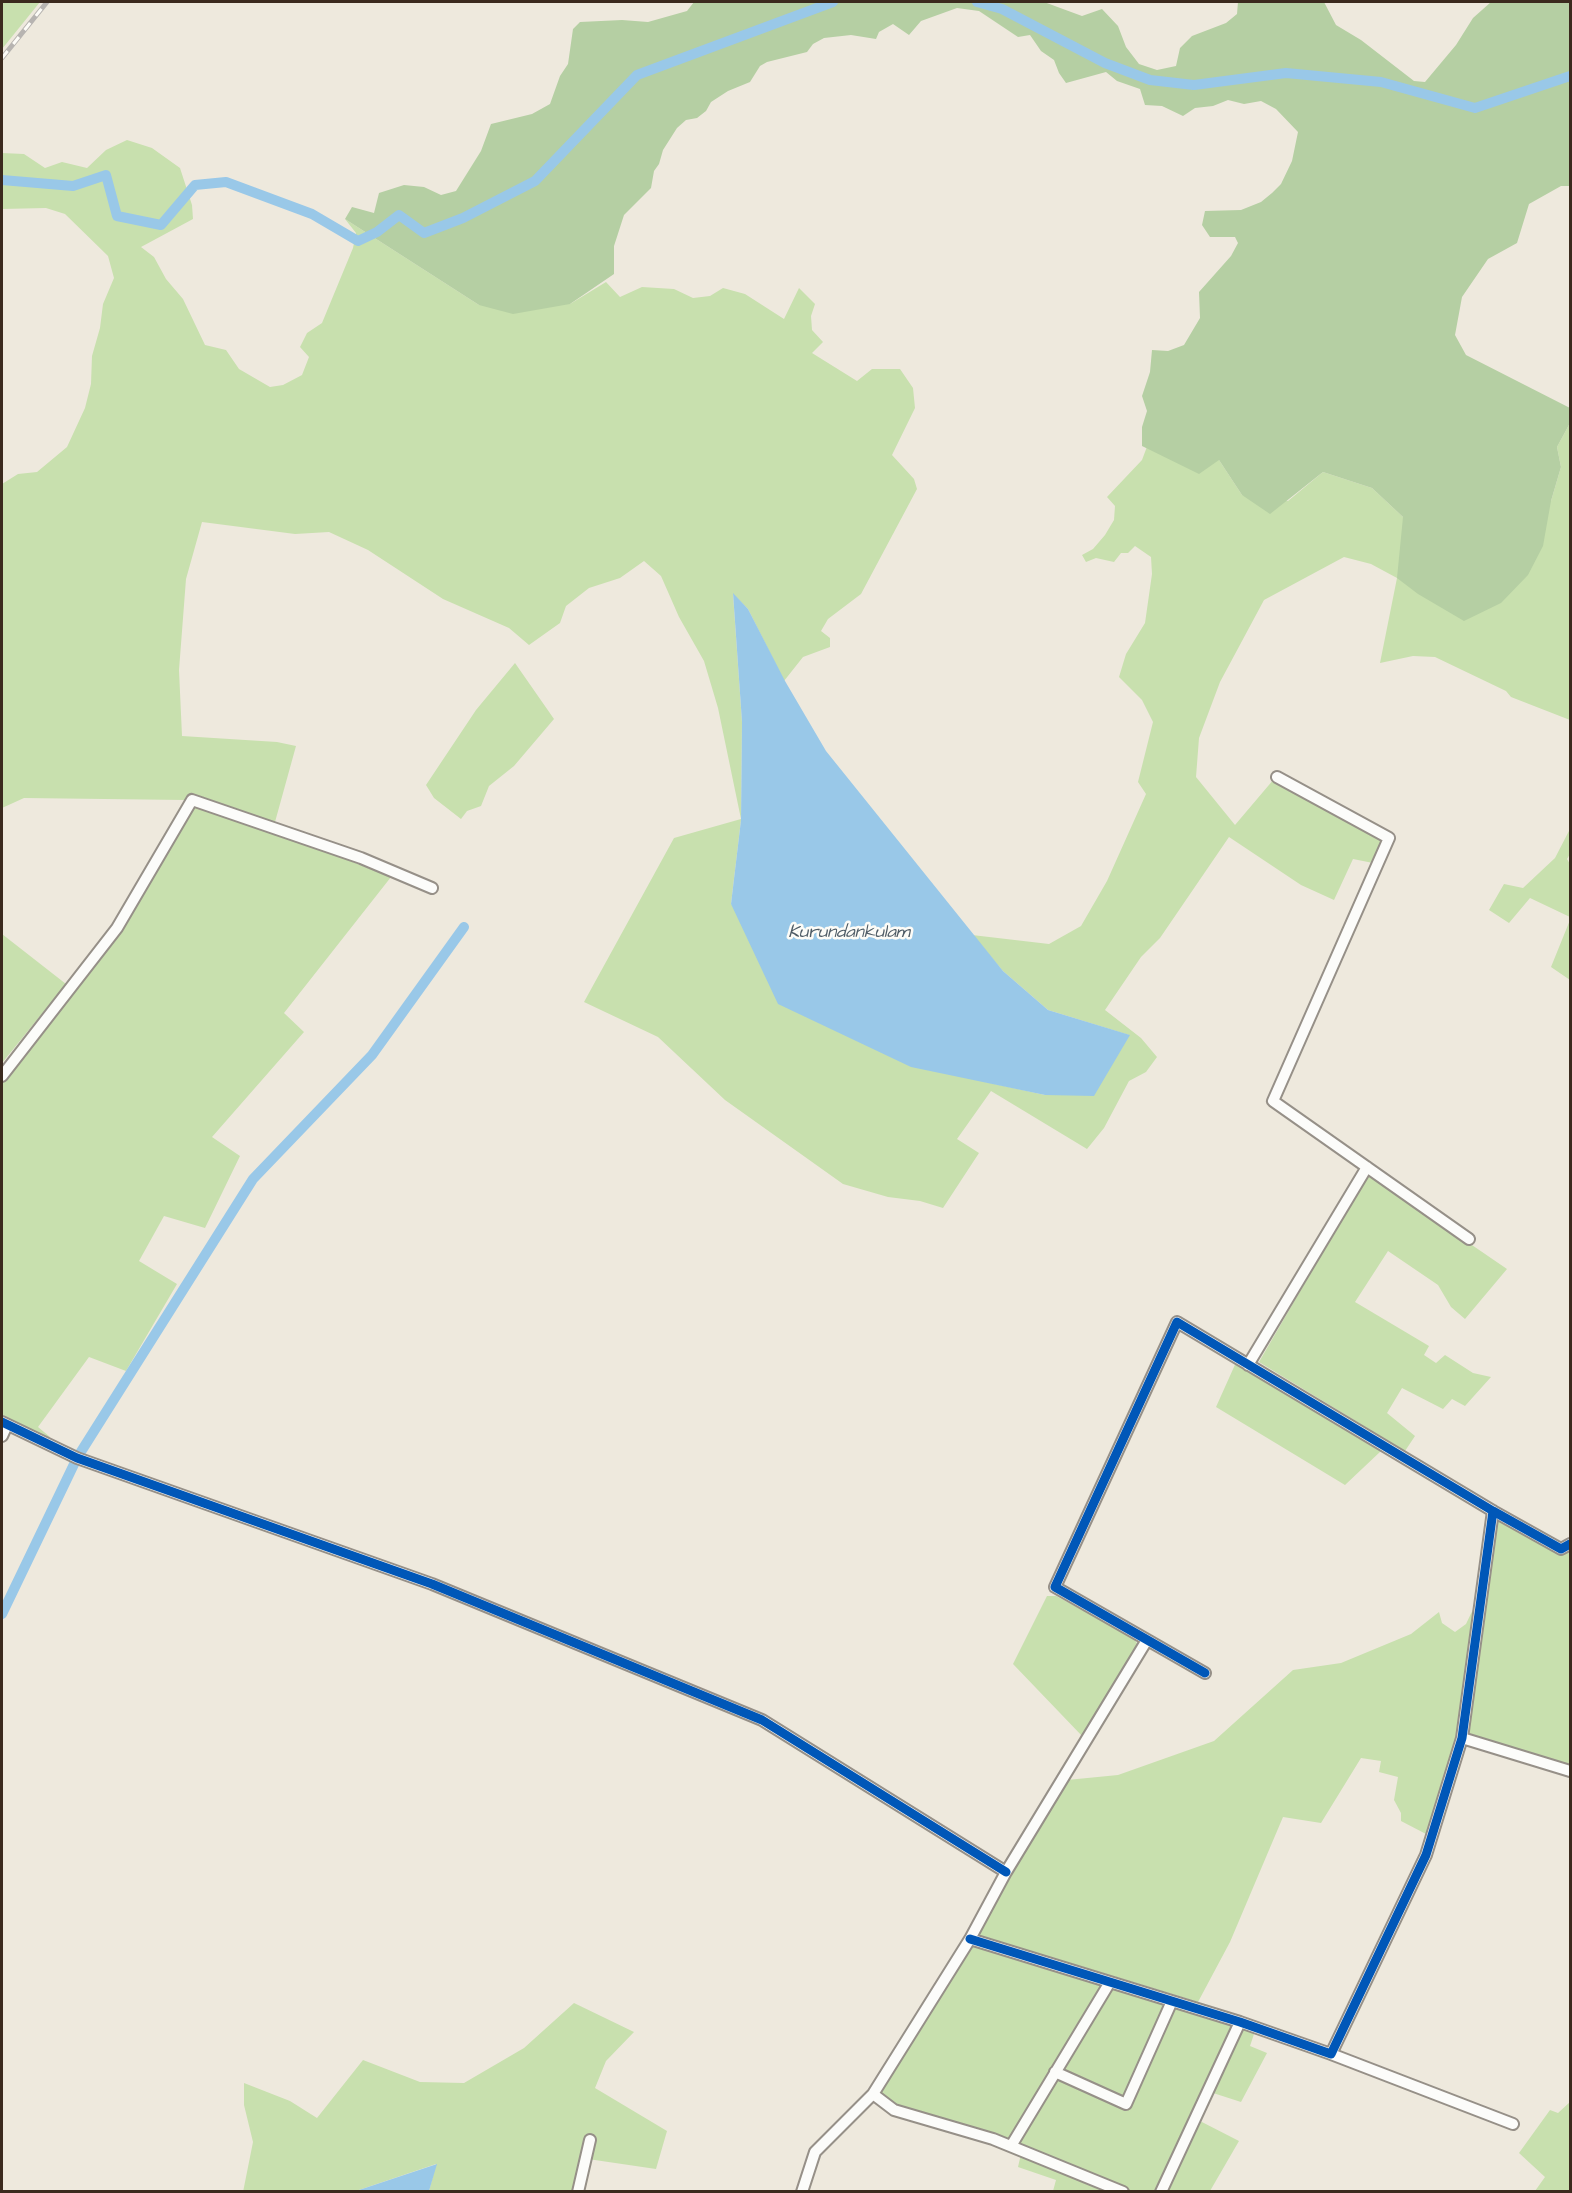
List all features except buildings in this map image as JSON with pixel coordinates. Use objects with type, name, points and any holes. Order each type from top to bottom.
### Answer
[{"type":"street","points":[[1277,777],[1389,838],[1273,1101],[1468,1239]]},
{"type":"street","points":[[2,1076],[117,928],[192,800],[361,858],[432,888]]},
{"type":"street","points":[[1248,1365],[1366,1167]]},
{"type":"street","points":[[1205,1673],[1055,1587],[1177,1322],[1493,1511],[1562,1549],[1570,1544]]},
{"type":"street","points":[[2,1436],[4,1423],[77,1458],[432,1584],[762,1720],[1006,1872]]},
{"type":"street","points":[[1331,2054],[1426,1855],[1462,1738],[1493,1511]]},
{"type":"street","points":[[802,2192],[816,2152],[873,2094],[970,1939],[1006,1872],[1147,1640]]},
{"type":"street","points":[[1462,1738],[1570,1771]]},
{"type":"street","points":[[970,1939],[1240,2022],[1331,2054],[1513,2124]]},
{"type":"street","points":[[1011,2146],[1110,1982]]},
{"type":"street","points":[[1055,2072],[1126,2104],[1172,2001]]},
{"type":"street","points":[[1161,2192],[1240,2022]]},
{"type":"street","points":[[873,2094],[894,2110],[1011,2146],[1123,2192]]},
{"type":"street","points":[[578,2192],[590,2140]]},
{"type":"green space","points":[[2,2],[40,2],[2,49]]},
{"type":"green space","points":[[694,2],[1044,2],[1082,16],[1102,9],[1118,26],[1126,47],[1139,64],[1157,70],[1176,66],[1180,48],[1192,36],[1226,23],[1237,14],[1238,2],[1324,2],[1336,25],[1361,40],[1414,81],[1425,82],[1456,45],[1473,18],[1491,2],[1570,2],[1570,186],[1561,186],[1529,204],[1517,243],[1488,259],[1462,297],[1455,335],[1466,355],[1570,408],[1570,423],[1557,447],[1561,467],[1551,501],[1543,546],[1528,575],[1501,603],[1464,621],[1418,594],[1397,578],[1403,517],[1372,488],[1323,472],[1270,514],[1242,495],[1219,460],[1199,474],[1142,446],[1142,427],[1147,411],[1142,396],[1150,372],[1152,350],[1168,351],[1184,345],[1200,318],[1199,292],[1231,256],[1238,243],[1235,237],[1210,237],[1202,225],[1205,211],[1241,210],[1261,202],[1272,193],[1281,184],[1292,161],[1298,132],[1276,109],[1261,101],[1244,104],[1228,100],[1213,106],[1195,108],[1183,116],[1162,106],[1145,105],[1140,89],[1117,81],[1106,72],[1066,83],[1054,60],[1041,51],[1030,35],[1018,37],[979,11],[957,8],[921,21],[909,35],[893,24],[879,32],[876,39],[851,35],[824,38],[813,44],[807,52],[767,62],[760,66],[750,82],[728,91],[711,102],[706,111],[697,118],[686,120],[677,128],[663,150],[659,164],[654,171],[651,188],[624,215],[614,246],[614,274],[570,304],[513,314],[479,305],[345,219],[352,207],[374,213],[379,193],[404,185],[424,187],[441,195],[456,191],[481,151],[491,124],[532,114],[550,104],[560,76],[568,64],[573,29],[580,22],[622,20],[648,22],[687,11]]},
{"type":"green space","points":[[127,140],[152,148],[180,168],[192,205],[193,219],[141,247],[154,257],[166,279],[183,299],[205,345],[226,350],[239,369],[270,387],[283,385],[302,375],[309,357],[300,347],[307,333],[322,323],[353,248],[356,233],[345,219],[479,305],[570,304],[606,282],[620,297],[642,287],[674,289],[693,298],[710,296],[723,288],[745,294],[784,319],[799,288],[815,304],[811,316],[812,330],[823,342],[812,353],[857,381],[872,369],[900,369],[913,388],[915,408],[892,455],[914,479],[917,489],[861,594],[828,619],[821,631],[830,638],[830,647],[803,657],[784,681],[748,609],[733,594],[742,722],[741,820],[731,904],[986,1082],[1045,1095],[1129,1035],[1048,1010],[1003,971],[972,935],[1049,944],[1081,926],[1107,881],[1146,794],[1138,782],[1153,722],[1142,700],[1119,677],[1126,654],[1145,623],[1152,574],[1151,557],[1135,546],[1128,553],[1121,553],[1114,562],[1096,558],[1086,562],[1082,555],[1093,549],[1114,520],[1115,506],[1107,497],[1142,460],[1148,444],[1219,460],[1242,495],[1288,501],[1323,472],[1372,488],[1403,517],[1403,536],[1551,501],[1561,467],[1557,447],[1570,423],[1570,720],[1511,697],[1506,691],[1435,657],[1413,656],[1380,663],[1397,578],[1371,564],[1344,557],[1264,600],[1220,682],[1199,738],[1196,777],[1235,825],[1274,779],[1385,839],[1373,863],[1353,859],[1334,900],[1301,885],[1229,837],[1160,938],[1141,957],[1105,1010],[1141,1038],[1157,1057],[1146,1072],[1129,1081],[1104,1128],[1087,1149],[991,1091],[957,1139],[979,1153],[943,1208],[920,1201],[888,1197],[843,1184],[725,1100],[658,1037],[584,1002],[674,838],[741,819],[718,708],[704,661],[679,617],[661,576],[644,561],[620,578],[589,588],[566,606],[560,623],[529,645],[509,628],[443,599],[368,550],[329,532],[295,534],[202,522],[186,579],[179,670],[182,736],[277,742],[296,746],[275,822],[200,796],[185,800],[24,798],[2,808],[2,484],[18,474],[37,472],[67,447],[85,408],[91,384],[92,356],[100,328],[103,304],[114,278],[108,256],[65,214],[46,208],[2,209],[2,153],[24,154],[45,168],[62,162],[87,168],[106,150]]},
{"type":"green space","points":[[515,663],[554,719],[514,766],[489,786],[481,806],[467,811],[461,819],[434,798],[426,785],[476,710]]},
{"type":"green space","points":[[195,805],[284,835],[391,877],[284,1013],[304,1032],[212,1137],[240,1156],[205,1228],[164,1216],[139,1261],[177,1284],[126,1371],[89,1357],[38,1427],[50,1437],[47,1442],[2,1420],[2,1084],[120,932],[179,828]]},
{"type":"green space","points":[[1570,829],[1570,854],[1567,859],[1570,864],[1570,917],[1530,898],[1509,923],[1489,910],[1504,884],[1523,888],[1555,858]]},
{"type":"green space","points":[[1570,920],[1570,980],[1551,967]]},
{"type":"green space","points":[[2,934],[66,984],[2,1063]]},
{"type":"green space","points":[[1368,1174],[1507,1269],[1465,1319],[1451,1307],[1438,1285],[1388,1251],[1355,1302],[1429,1346],[1424,1355],[1436,1363],[1445,1355],[1473,1373],[1491,1377],[1465,1406],[1452,1399],[1443,1409],[1402,1388],[1387,1413],[1415,1436],[1405,1451],[1259,1362]]},
{"type":"green space","points":[[1238,1358],[1381,1451],[1345,1485],[1216,1407]]},
{"type":"green space","points":[[1495,1518],[1562,1555],[1570,1550],[1570,1776],[1464,1745]]},
{"type":"green space","points":[[1047,1596],[1056,1596],[1133,1637],[1138,1645],[1083,1737],[1013,1664]]},
{"type":"green space","points":[[1477,1601],[1457,1738],[1426,1834],[1401,1821],[1401,1813],[1394,1800],[1398,1777],[1379,1772],[1381,1761],[1361,1758],[1321,1823],[1283,1817],[1230,1942],[1198,2002],[978,1935],[998,1894],[1067,1780],[1118,1775],[1214,1741],[1293,1670],[1341,1663],[1411,1634],[1439,1612],[1442,1623],[1455,1632],[1466,1624]]},
{"type":"green space","points":[[972,1944],[1255,2031],[1250,2046],[1267,2053],[1241,2102],[1210,2092],[1198,2120],[1239,2141],[1210,2191],[1053,2191],[1056,2180],[1018,2167],[1021,2154],[989,2140],[892,2115],[872,2101]]},
{"type":"green space","points":[[574,2003],[634,2032],[606,2061],[595,2088],[667,2131],[656,2169],[588,2159],[576,2191],[429,2191],[436,2164],[356,2191],[243,2192],[253,2142],[244,2105],[244,2083],[290,2101],[317,2118],[363,2060],[420,2082],[464,2083],[524,2048]]},
{"type":"green space","points":[[1570,2102],[1570,2191],[1535,2191],[1545,2177],[1519,2153],[1550,2110],[1558,2113]]},
{"type":"water","name":"Kurundankulam","points":[[733,593],[748,609],[785,681],[826,751],[1003,971],[1048,1010],[1130,1035],[1094,1096],[1045,1095],[911,1067],[778,1004],[731,904],[741,820],[742,722]]},
{"type":"water","points":[[437,2164],[429,2191],[356,2191]]},
{"type":"waterway","points":[[2,180],[73,186],[106,175],[117,216],[161,225],[195,185],[226,182],[312,214],[358,241],[377,232],[399,215],[424,233],[463,218],[535,181],[637,75],[833,2]]},
{"type":"waterway","points":[[977,2],[1002,9],[1105,63],[1150,80],[1194,85],[1286,73],[1381,82],[1475,108],[1570,76]]},
{"type":"waterway","points":[[2,1614],[77,1458],[253,1179],[372,1055],[464,927]]},
{"type":"railway","points":[[2,58],[47,2]]},
{"type":"cycle path","points":[[1205,1673],[1055,1587],[1177,1322],[1493,1511],[1561,1549],[1570,1544]]},
{"type":"cycle path","points":[[2,1422],[77,1458],[432,1584],[762,1720],[1006,1872]]},
{"type":"cycle path","points":[[970,1939],[1240,2022],[1331,2054],[1426,1855],[1462,1738],[1493,1511]]}]
